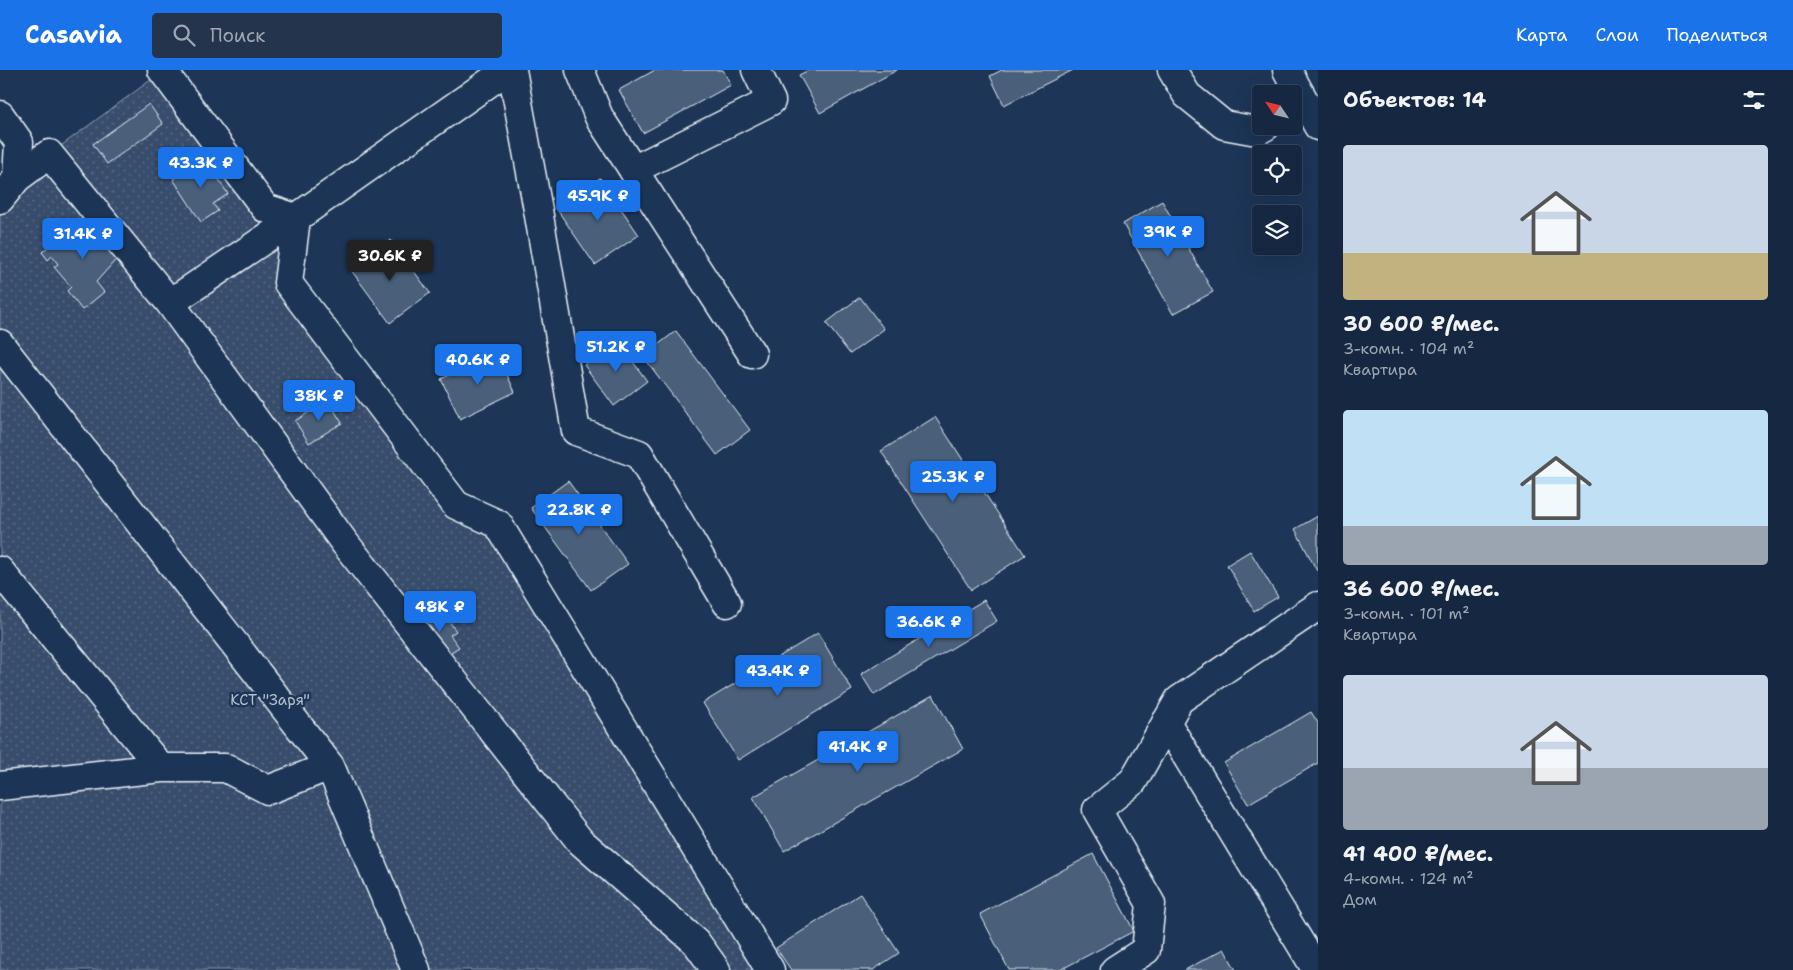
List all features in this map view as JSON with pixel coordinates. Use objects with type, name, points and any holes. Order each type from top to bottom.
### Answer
[{"type":"main road","points":[[162,70],[264,208],[296,218]]},
{"type":"main road","points":[[170,303],[296,218],[508,70]]},
{"type":"main road","points":[[512,70],[576,431],[639,454],[727,603]]},
{"type":"main road","points":[[580,70],[599,118],[752,354]]},
{"type":"main road","points":[[633,170],[771,101],[756,70]]},
{"type":"main road","points":[[1172,70],[1188,96],[1224,125],[1252,130]]},
{"type":"main road","points":[[1287,70],[1306,115]]},
{"type":"main road","points":[[0,115],[19,142],[17,178]]},
{"type":"main road","points":[[0,199],[17,178],[49,154],[170,303],[344,542],[580,841],[696,942],[716,970]]},
{"type":"main road","points":[[296,218],[288,283],[456,505],[498,524],[770,970]]},
{"type":"main road","points":[[0,344],[330,766],[416,970]]},
{"type":"main road","points":[[0,571],[161,768]]},
{"type":"main road","points":[[1115,970],[1146,950],[1151,904],[1097,810],[1133,781],[1179,700],[1318,606]]},
{"type":"main road","points":[[1166,722],[1313,964]]},
{"type":"main road","points":[[4,780],[161,768],[226,768],[268,790],[330,766]]},
{"type":"green space","name":"КСТ \"Заря\"","points":[[163,71],[264,208],[296,218],[288,283],[456,505],[498,524],[770,970],[0,970],[0,199],[17,178]]},
{"type":"building","points":[[655,70],[723,70],[731,85],[643,133],[619,90]]},
{"type":"building","points":[[809,70],[897,70],[820,113],[799,75]]},
{"type":"building","points":[[1002,70],[1073,70],[1004,105],[990,76]]},
{"type":"building","points":[[149,104],[163,124],[107,164],[93,144]]},
{"type":"building","points":[[205,158],[228,194],[213,204],[218,211],[201,222],[173,179]]},
{"type":"building","points":[[600,178],[639,235],[595,265],[556,208]]},
{"type":"building","points":[[1162,201],[1213,292],[1173,314],[1123,224]]},
{"type":"building","points":[[86,215],[120,255],[96,282],[104,292],[82,310],[67,291],[71,287],[54,267],[58,264],[52,256],[48,260],[42,252]]},
{"type":"building","points":[[391,240],[430,293],[390,323],[351,270]]},
{"type":"building","points":[[860,297],[884,329],[850,354],[826,323]]},
{"type":"building","points":[[676,331],[750,430],[717,455],[643,356]]},
{"type":"building","points":[[617,340],[647,381],[614,406],[584,365]]},
{"type":"building","points":[[497,353],[515,392],[460,419],[441,379]]},
{"type":"building","points":[[328,400],[342,423],[309,443],[295,421]]},
{"type":"building","points":[[935,417],[1025,555],[971,590],[881,451]]},
{"type":"building","points":[[568,481],[628,564],[591,590],[531,508]]},
{"type":"building","points":[[1318,516],[1318,570],[1317,571],[1295,529]]},
{"type":"building","points":[[1250,551],[1278,597],[1254,611],[1227,565]]},
{"type":"building","points":[[984,600],[997,621],[874,695],[861,674]]},
{"type":"building","points":[[440,609],[456,631],[450,635],[459,647],[442,658],[419,623]]},
{"type":"building","points":[[818,633],[852,690],[738,760],[703,703]]},
{"type":"building","points":[[933,695],[963,749],[784,851],[753,797]]},
{"type":"building","points":[[1311,712],[1318,723],[1318,763],[1248,804],[1224,763]]},
{"type":"building","points":[[1093,854],[1134,931],[1060,970],[1009,970],[980,914]]},
{"type":"building","points":[[860,894],[899,953],[873,970],[791,970],[776,948]]},
{"type":"building","points":[[1224,949],[1236,970],[1185,970]]}]
